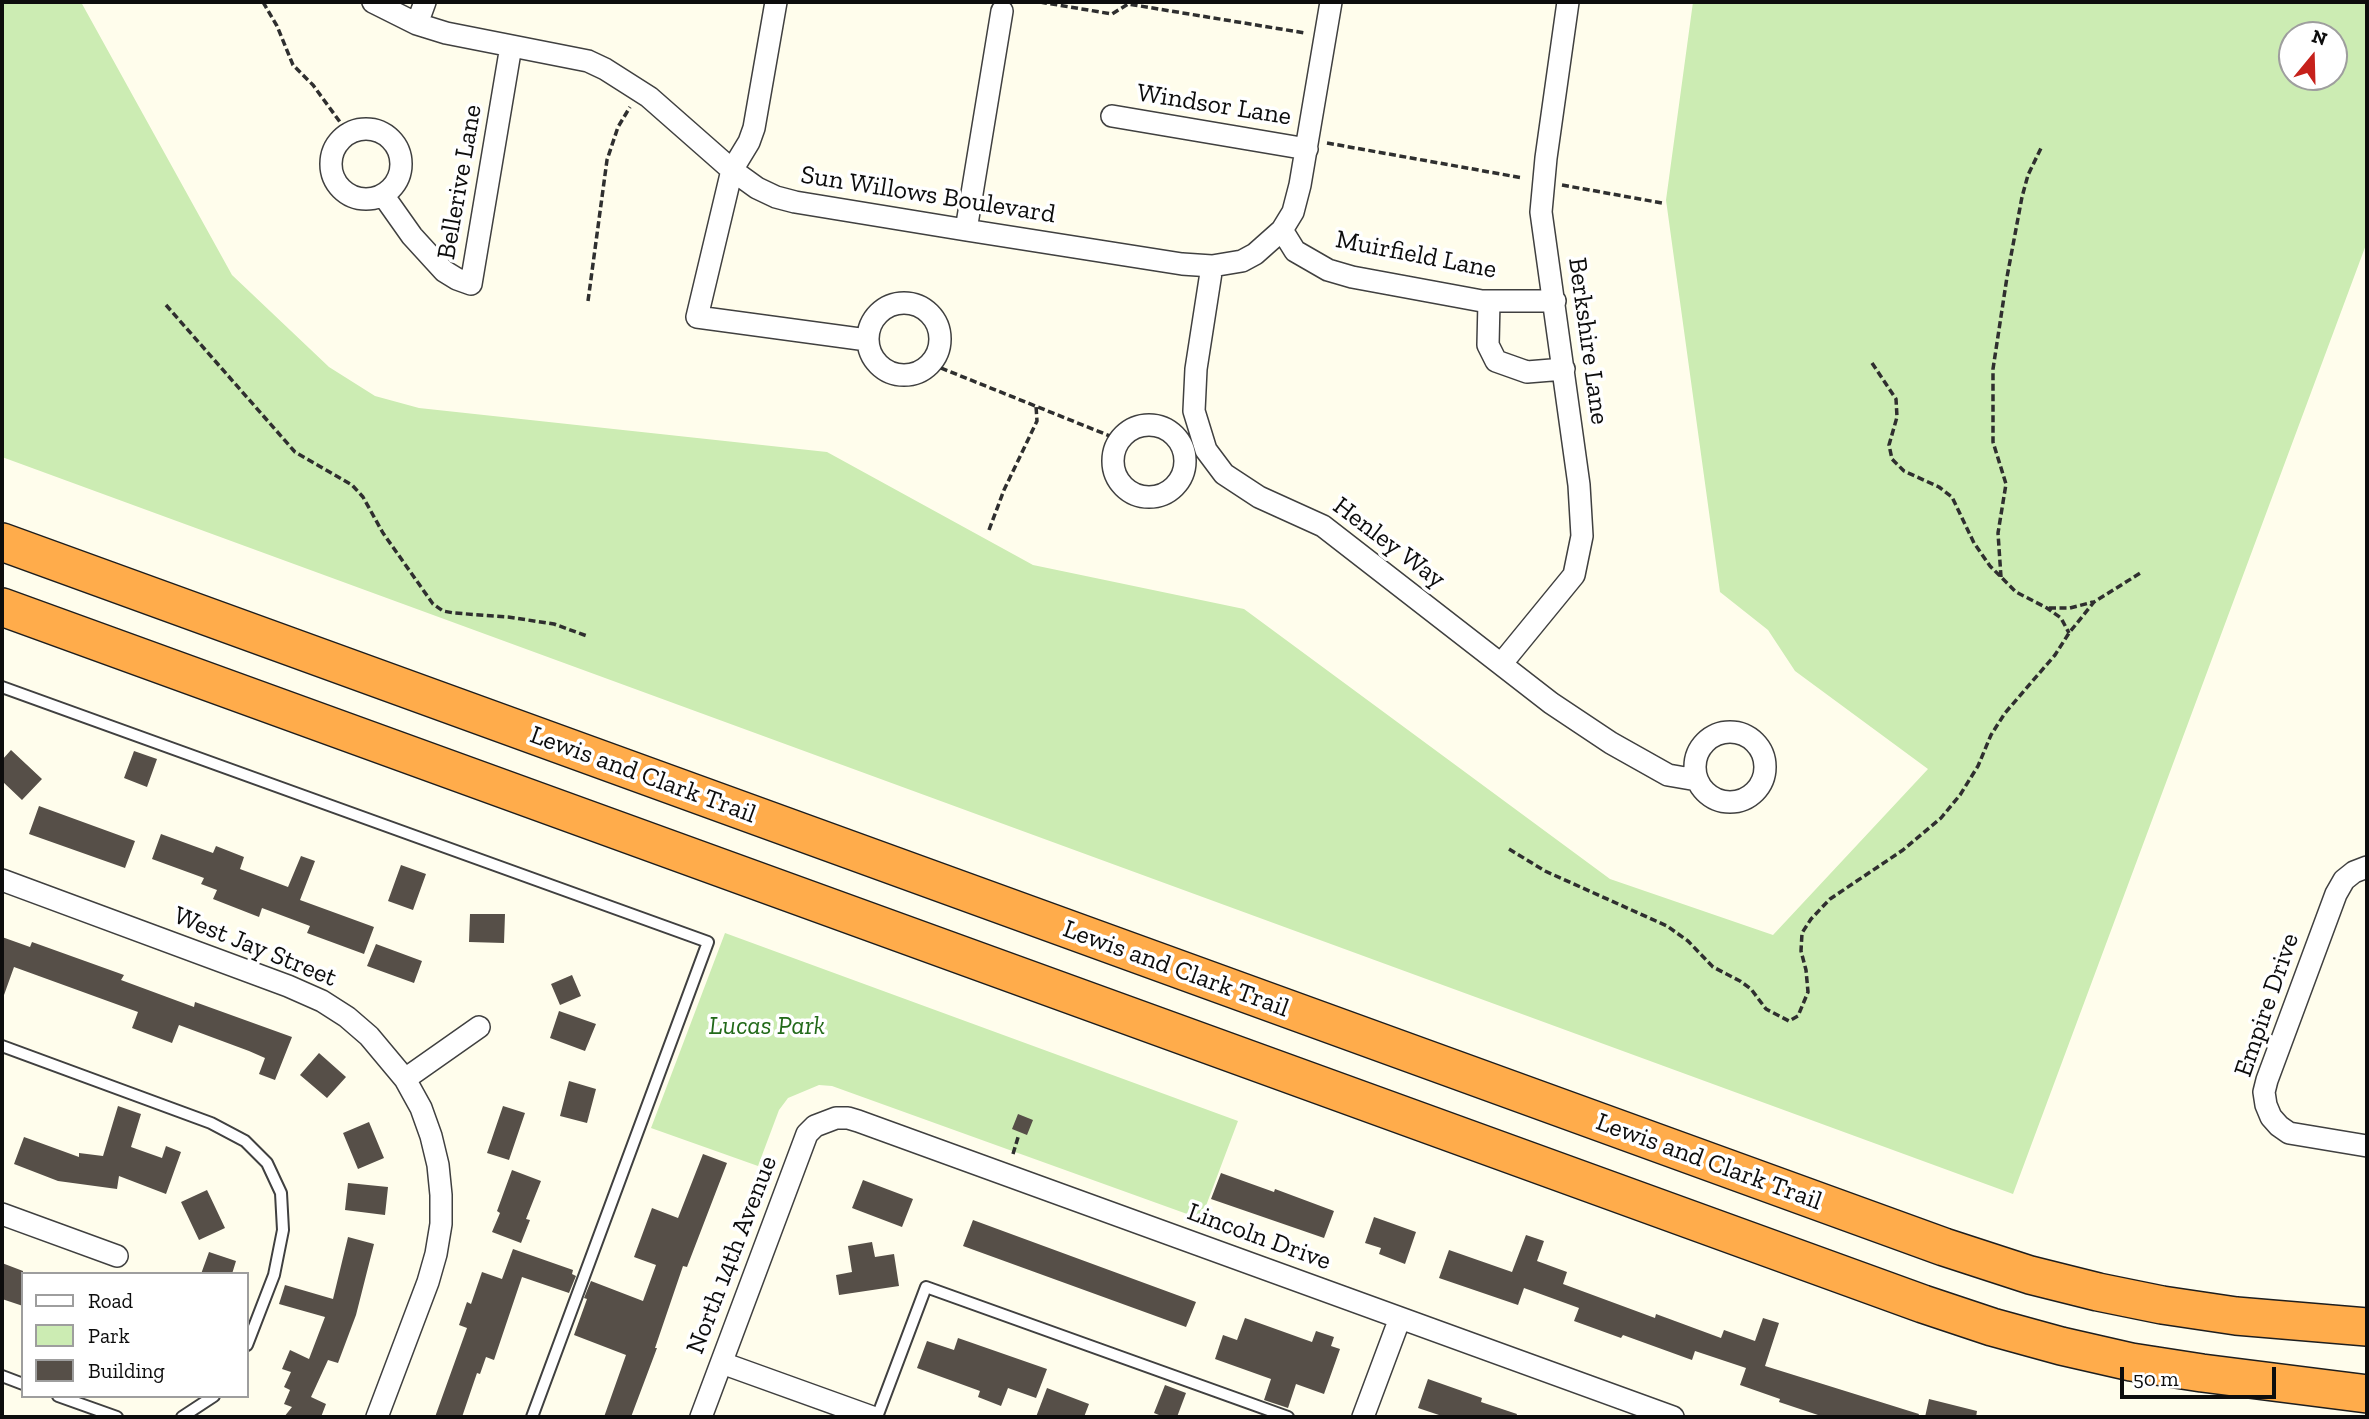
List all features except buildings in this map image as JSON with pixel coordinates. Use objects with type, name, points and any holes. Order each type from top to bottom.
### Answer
[{"type":"highway","name":"Lewis and Clark Trail","points":[[2,542],[1944,1247],[2030,1275],[2162,1305],[2236,1316],[2367,1326]]},
{"type":"highway","points":[[2,607],[1980,1323],[2131,1362],[2367,1394]]},
{"type":"highway","points":[[2162,1305],[2367,1306]]},
{"type":"street","name":"Sun Willows Boulevard","points":[[373,2],[417,24],[446,33],[588,61],[621,77],[641,91],[676,118],[732,170],[757,188],[795,202],[1182,264],[1212,266],[1242,261],[1255,254],[1282,230],[1293,212],[1331,2]]},
{"type":"street","points":[[417,24],[425,2]]},
{"type":"street","points":[[776,2],[754,128],[732,170],[697,317],[867,340]]},
{"type":"street","name":"Berkshire Lane","points":[[1502,663],[1574,575],[1582,536],[1579,485],[1541,212],[1568,2]]},
{"type":"street","points":[[966,230],[1002,11]]},
{"type":"street","name":"Bellerive Lane","points":[[383,195],[412,236],[444,271],[471,284],[512,46]]},
{"type":"street","name":"Windsor Lane","points":[[1112,116],[1307,144]]},
{"type":"street","points":[[369,128],[380,131],[397,147],[401,157],[398,179],[383,195],[371,200],[359,199],[338,187],[332,176],[332,152],[338,141],[348,133],[369,128]]},
{"type":"street","name":"Muirfield Lane","points":[[1282,230],[1295,251],[1328,270],[1394,285],[1489,301],[1555,301]]},
{"type":"street","name":"Henley Way","points":[[1212,266],[1196,369],[1194,411],[1189,438],[1206,450],[1224,474],[1259,497],[1323,526],[1551,703],[1611,743],[1668,775],[1697,780]]},
{"type":"street","points":[[1489,301],[1488,345],[1496,361],[1527,372],[1564,369]]},
{"type":"street","points":[[893,304],[916,305],[926,310],[939,330],[940,341],[931,363],[921,371],[909,375],[886,370],[876,362],[867,340],[874,317],[893,304]]},
{"type":"street","points":[[1150,425],[1189,438],[1184,452],[1186,464],[1183,476],[1167,493],[1142,497],[1121,485],[1115,474],[1114,451],[1128,432],[1150,425]]},
{"type":"street","name":"Empire Drive","points":[[2367,867],[2344,880],[2336,894],[2264,1092],[2271,1117],[2289,1133],[2367,1146]]},
{"type":"street","name":"West Jay Street","points":[[2,880],[288,986],[321,1001],[369,1036],[405,1079],[421,1108],[431,1136],[438,1165],[441,1224],[428,1282],[377,1417]]},
{"type":"street","points":[[405,1079],[479,1027]]},
{"type":"street","name":"Lincoln Drive","points":[[826,1121],[848,1118],[1673,1417]]},
{"type":"street","name":"North 14th Avenue","points":[[701,1417],[807,1134],[826,1121]]},
{"type":"street","points":[[2,1214],[117,1256]]},
{"type":"street","points":[[1363,1417],[1400,1318]]},
{"type":"street","points":[[722,1363],[874,1417]]},
{"type":"lane","points":[[2,687],[708,943],[532,1417]]},
{"type":"lane","points":[[2,1046],[211,1123],[245,1141],[267,1163],[281,1193],[284,1230],[274,1275],[248,1342]]},
{"type":"lane","points":[[874,1417],[926,1287],[1288,1417]]},
{"type":"lane","points":[[2,1376],[21,1383]]},
{"type":"lane","points":[[64,1398],[117,1417]]},
{"type":"lane","points":[[182,1417],[211,1398]]},
{"type":"path","points":[[263,2],[282,37],[293,65],[313,85],[348,133]]},
{"type":"path","points":[[1040,2],[1112,14],[1128,5],[1326,36]]},
{"type":"path","points":[[588,301],[607,160],[618,127],[641,91]]},
{"type":"path","points":[[1307,144],[1662,203]]},
{"type":"path","points":[[2001,577],[1998,533],[2006,484],[1993,442],[1993,369],[2022,197],[2028,175],[2042,146]]},
{"type":"path","points":[[166,305],[295,452],[308,462],[352,485],[363,496],[383,533],[433,604],[443,611],[454,613],[520,618],[554,624],[587,636]]},
{"type":"path","points":[[931,363],[1120,440]]},
{"type":"path","points":[[1872,363],[1896,399],[1897,417],[1889,444],[1892,459],[1904,471],[1939,487],[1952,497],[1974,543],[2001,577],[2016,592],[2061,618],[2069,633]]},
{"type":"path","points":[[989,530],[1004,490],[1037,421],[1037,406]]},
{"type":"path","points":[[2047,608],[2070,608],[2094,602],[2142,572]]},
{"type":"path","points":[[1509,849],[1545,871],[1667,926],[1688,941],[1713,967],[1751,989],[1766,1009],[1789,1021],[1798,1016],[1808,992],[1801,951],[1802,933],[1811,919],[1830,899],[1903,850],[1941,818],[1960,795],[1978,766],[1991,735],[2005,713],[2055,655],[2094,602]]},
{"type":"path","points":[[1013,1154],[1019,1134]]},
{"type":"green space","points":[[2,2],[81,2],[232,275],[329,367],[375,396],[419,408],[827,452],[1033,565],[1244,609],[1610,879],[1773,935],[1928,769],[1795,671],[1768,630],[1720,592],[1666,200],[1693,2],[2367,2],[2367,242],[2013,1194],[2,457]]},
{"type":"green space","name":"Lucas Park","points":[[725,933],[1238,1121],[1201,1219],[832,1086],[819,1085],[788,1098],[779,1110],[758,1166],[651,1128]]}]
